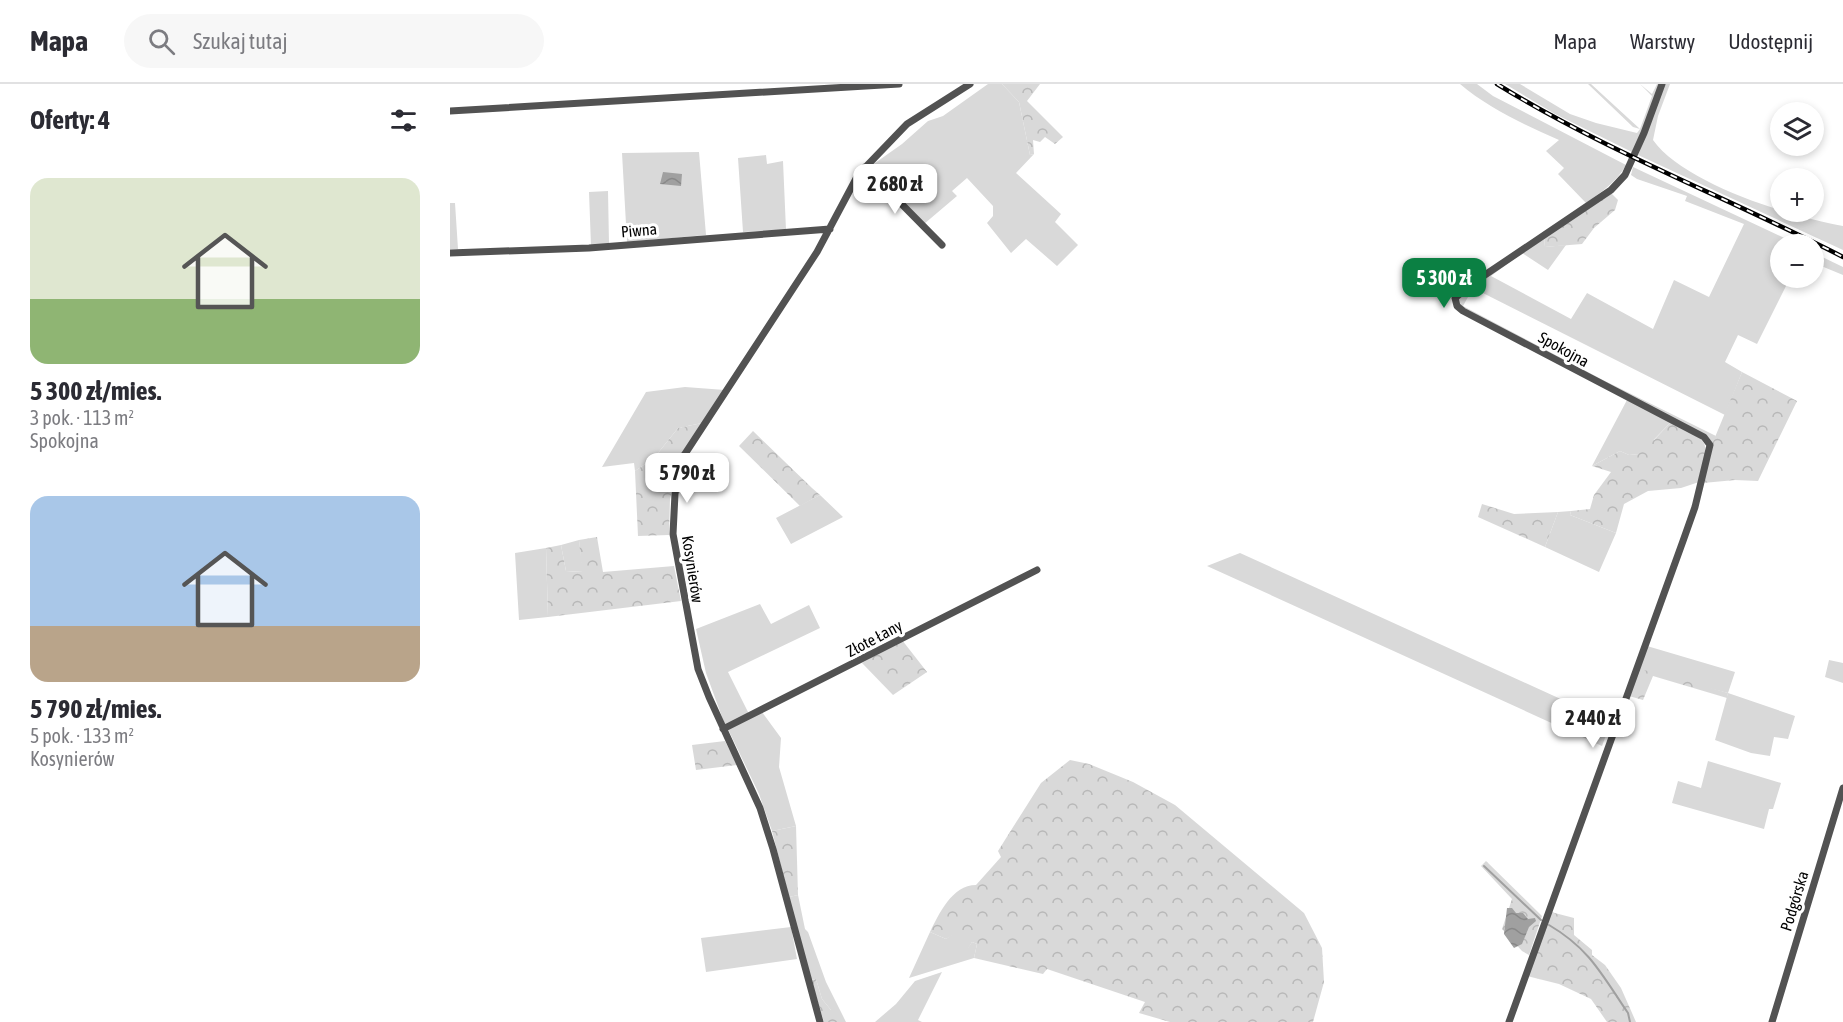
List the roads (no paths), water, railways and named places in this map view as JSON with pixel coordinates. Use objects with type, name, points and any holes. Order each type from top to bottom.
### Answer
[{"type":"street","points":[[450,111],[899,84]]},
{"type":"street","name":"Kosynierów","points":[[820,1022],[760,808],[698,669],[673,534],[675,494],[681,460],[782,308],[830,229],[858,175],[907,124],[970,84]]},
{"type":"street","name":"Spokojna","points":[[1509,1022],[1683,542],[1710,445],[1704,437],[1463,311],[1456,306],[1455,298],[1470,285],[1611,190],[1625,175],[1662,84]]},
{"type":"street","points":[[865,167],[942,245]]},
{"type":"street","name":"Piwna","points":[[450,253],[589,248],[830,229]]},
{"type":"street","name":"Złote Łany","points":[[723,729],[1037,570]]},
{"type":"street","name":"Podgórska","points":[[1772,1022],[1843,789]]},
{"type":"water","points":[[663,172],[682,174],[681,186],[660,184]]},
{"type":"water","points":[[1507,908],[1512,908],[1516,913],[1523,913],[1528,919],[1535,918],[1536,921],[1529,927],[1522,944],[1514,948],[1504,934]]},
{"type":"waterway","points":[[1484,866],[1541,920]]},
{"type":"waterway","points":[[1549,925],[1585,953],[1628,1013],[1630,1022]]},
{"type":"railway","points":[[1497,84],[1581,131],[1843,257]]}]
